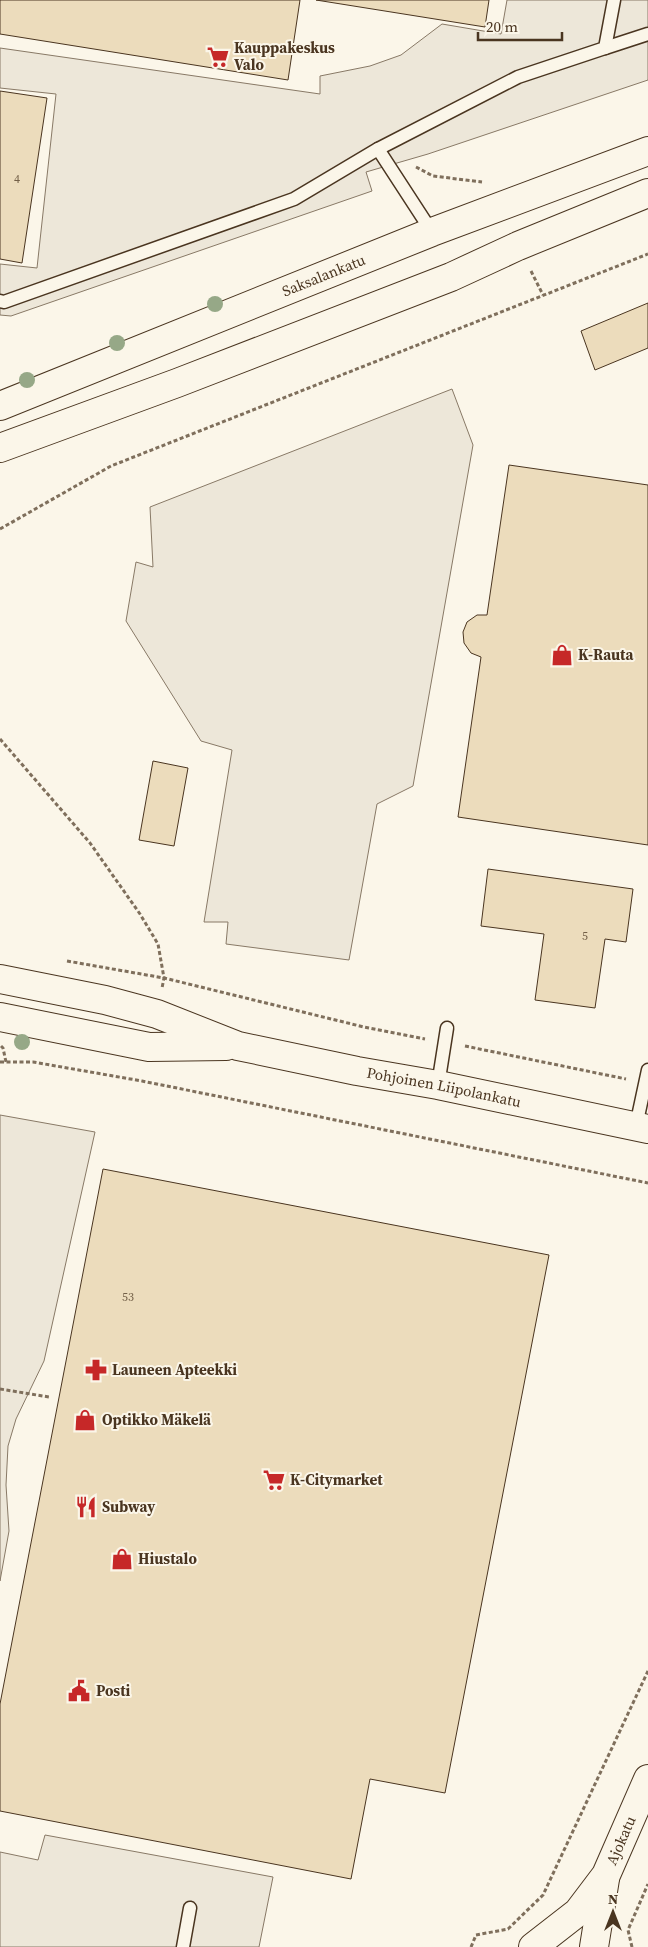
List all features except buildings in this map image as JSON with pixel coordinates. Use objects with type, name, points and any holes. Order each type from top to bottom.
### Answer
[{"type":"main road","name":"Saksalankatu","points":[[0,406],[432,232],[648,151]]},
{"type":"main road","points":[[0,448],[177,383],[451,277],[518,246],[648,193]]},
{"type":"main road","name":"Pohjoinen Liipolankatu","points":[[0,979],[105,1000],[157,1014],[238,1046],[357,1071],[438,1085],[642,1128]]},
{"type":"main road","name":"Pohjoinen Liipolankatu","points":[[0,1017],[149,1047],[238,1046]]},
{"type":"main road","name":"Ajokatu","points":[[534,1947],[578,1912],[606,1875],[648,1779]]},
{"type":"main road","name":"Ajokatu","points":[[594,1947],[606,1875]]},
{"type":"main road","points":[[545,1947],[553,1947]]},
{"type":"lane","points":[[605,48],[614,0]]},
{"type":"lane","points":[[0,301],[4,302],[294,199],[378,149],[518,77],[648,34]]},
{"type":"lane","points":[[378,149],[432,232]]},
{"type":"lane","points":[[438,1085],[447,1028]]},
{"type":"lane","points":[[642,1128],[647,1076]]},
{"type":"lane","points":[[184,1947],[190,1908]]},
{"type":"path","points":[[378,149],[434,176],[482,182]]},
{"type":"path","points":[[0,529],[111,466],[648,254]]},
{"type":"path","points":[[0,739],[90,843],[140,914],[158,944],[164,978]]},
{"type":"path","points":[[58,960],[164,978],[364,1027],[647,1076]]},
{"type":"path","points":[[0,1045],[3,1048],[6,1062]]},
{"type":"path","points":[[0,1062],[51,1065],[142,1081],[648,1183]]},
{"type":"path","points":[[0,1389],[50,1397]]},
{"type":"path","points":[[471,1947],[476,1935],[508,1928],[543,1895],[648,1671]]},
{"type":"path","points":[[632,1947],[628,1930],[648,1884]]},
{"type":"shaded area","points":[[507,0],[648,0],[648,80],[428,154],[366,172],[372,191],[11,316],[0,315],[0,264],[37,268],[56,94],[0,88],[0,48],[320,94],[320,76],[370,66],[401,55],[442,24],[501,34]]},
{"type":"shaded area","points":[[452,389],[473,445],[413,786],[377,804],[349,960],[226,944],[228,922],[204,922],[232,750],[201,741],[126,621],[136,562],[153,567],[150,507]]},
{"type":"shaded area","points":[[0,1115],[95,1132],[44,1361],[16,1419],[8,1446],[6,1485],[9,1531],[0,1581]]},
{"type":"shaded area","points":[[45,1835],[273,1877],[259,1947],[0,1947],[0,1852],[38,1860]]},
{"type":"place","name":"Kauppakeskus Valo","points":[[218,57]]},
{"type":"place","name":"K-Rauta","points":[[562,655]]},
{"type":"place","name":"Launeen Apteekki","points":[[96,1370]]},
{"type":"place","name":"Optikko Mäkelä","points":[[85,1420]]},
{"type":"place","name":"K-Citymarket","points":[[274,1480]]},
{"type":"place","name":"Subway","points":[[86,1507]]},
{"type":"place","name":"Hiustalo","points":[[122,1559]]},
{"type":"place","name":"Posti","points":[[79,1691]]}]
